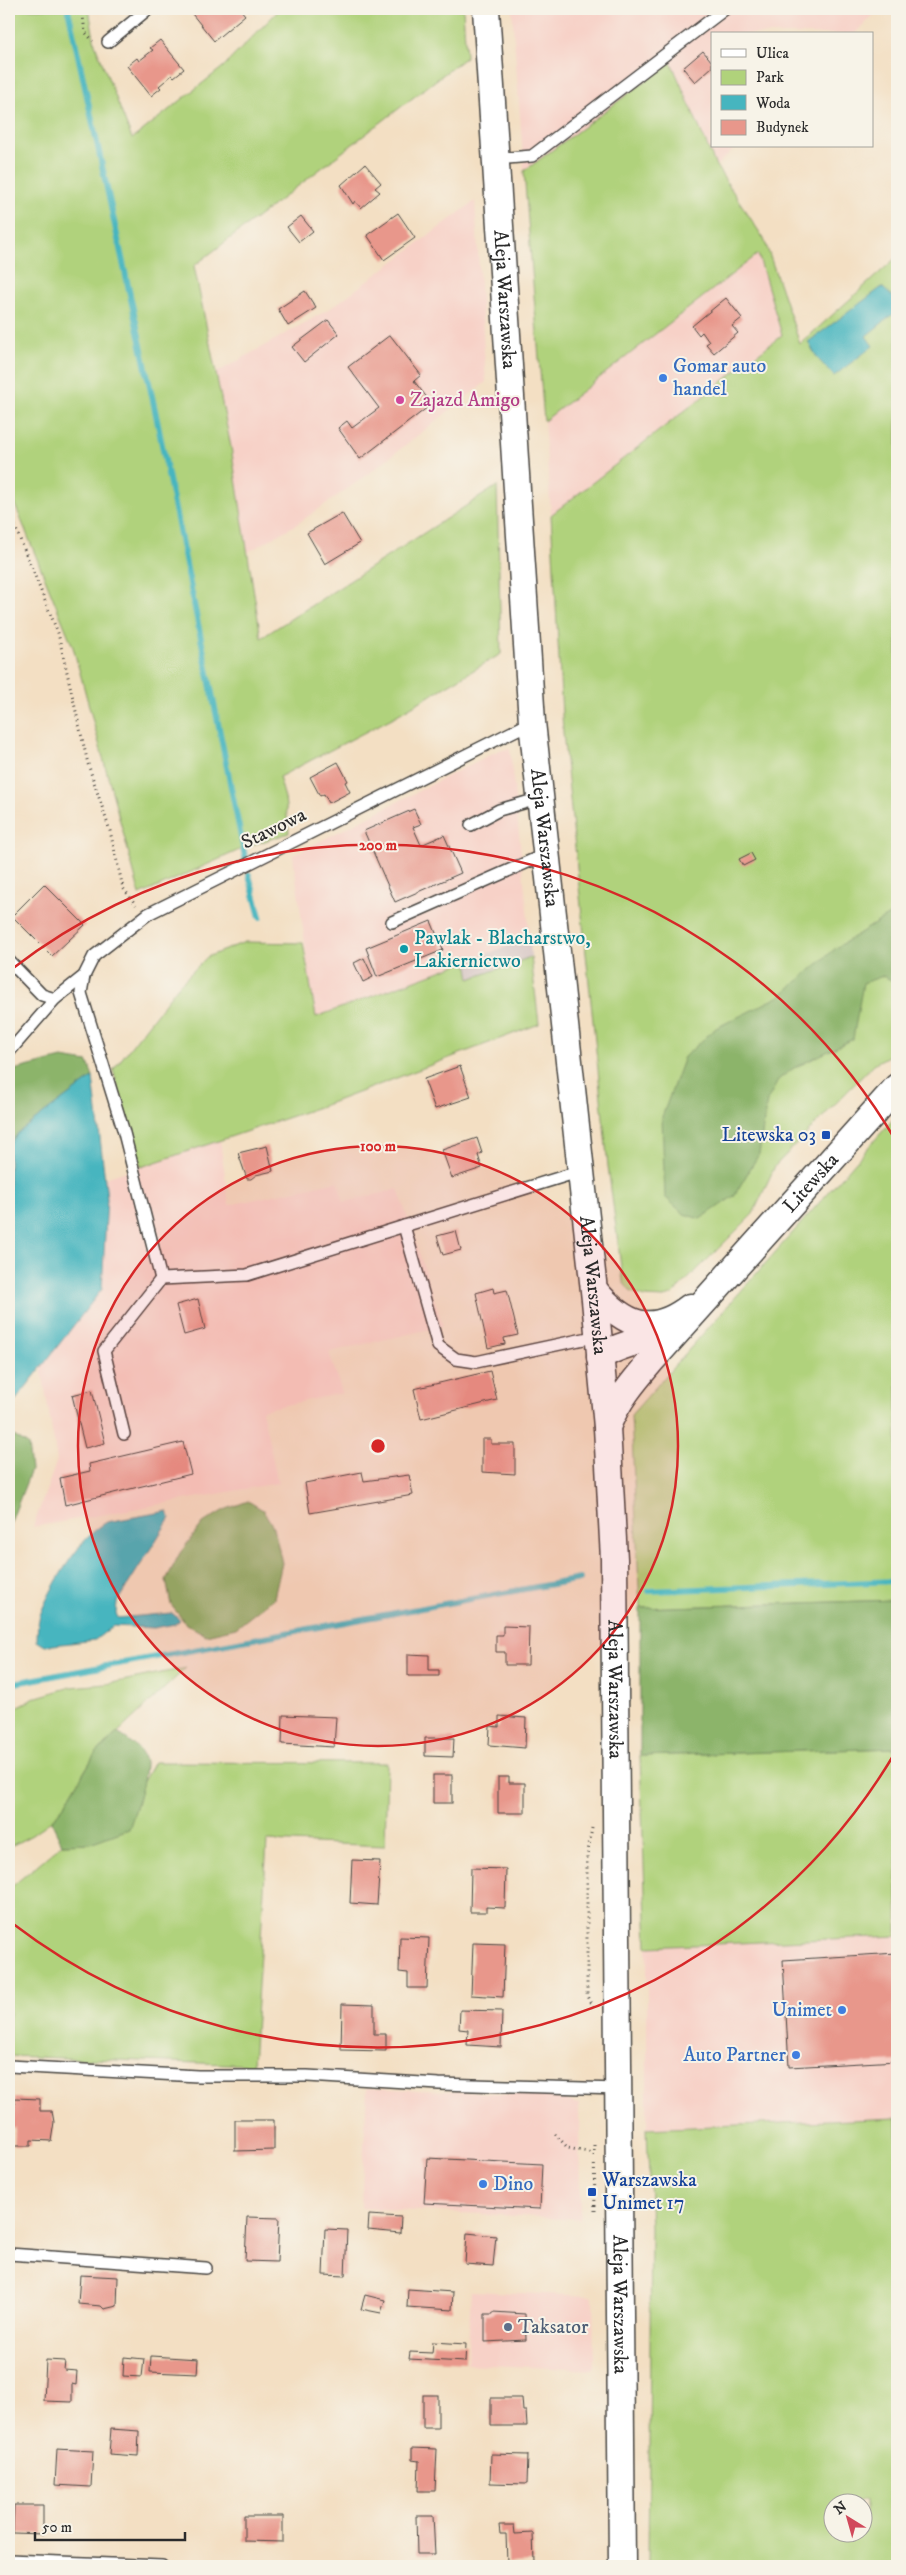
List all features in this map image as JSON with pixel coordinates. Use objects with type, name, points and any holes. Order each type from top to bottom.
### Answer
[{"type":"street","name":"Aleja Warszawska","points":[[486,9],[532,722],[542,798],[595,1291],[607,1427],[614,1559],[622,2566]]},
{"type":"street","name":"Litewska","points":[[724,1280],[897,1087]]},
{"type":"street","points":[[599,1346],[615,1349],[641,1342],[694,1305],[724,1280]]},
{"type":"street","points":[[607,1427],[624,1394],[724,1280]]},
{"type":"street","points":[[595,1291],[612,1310],[636,1324],[647,1326],[668,1322]]},
{"type":"street","points":[[599,1346],[612,1365],[620,1366],[660,1352]]},
{"type":"lane","points":[[108,42],[148,9]]},
{"type":"lane","points":[[496,159],[532,156],[725,9]]},
{"type":"lane","name":"Stawowa","points":[[9,1052],[55,999],[84,976],[94,956],[148,914],[532,722]]},
{"type":"lane","points":[[471,825],[499,810],[542,798]]},
{"type":"lane","points":[[392,922],[548,854]]},
{"type":"lane","points":[[9,961],[42,995],[55,999]]},
{"type":"lane","points":[[84,976],[81,993],[123,1129],[161,1279]]},
{"type":"lane","points":[[124,1434],[104,1352],[161,1279],[246,1275],[582,1171]]},
{"type":"lane","points":[[404,1226],[438,1346],[456,1359],[476,1362],[599,1346]]},
{"type":"lane","points":[[9,2066],[198,2076],[307,2076],[439,2084],[619,2089]]},
{"type":"lane","points":[[9,2254],[206,2268]]},
{"type":"lane","points":[[9,2560],[162,2566]]},
{"type":"path","points":[[82,9],[84,32],[99,44],[108,42]]},
{"type":"path","points":[[9,512],[58,633],[88,764],[110,831],[123,888],[136,905],[148,914]]},
{"type":"path","points":[[593,1820],[587,1857],[587,1996],[596,2014]]},
{"type":"path","points":[[555,2134],[568,2148],[593,2153]]},
{"type":"path","points":[[594,2144],[595,2213]]},
{"type":"shaded area","points":[[512,9],[880,9],[856,32],[711,32],[711,148],[735,148],[716,166],[671,63],[524,171]]},
{"type":"shaded area","points":[[475,201],[486,382],[363,478],[297,524],[248,552],[216,373],[331,308]]},
{"type":"shaded area","name":"Gomar auto handel","points":[[759,254],[782,335],[551,515],[544,421]]},
{"type":"shaded area","points":[[510,749],[530,938],[315,1017],[293,855],[499,750]]},
{"type":"shaded area","points":[[530,938],[531,957],[469,980],[467,961]]},
{"type":"shaded area","points":[[220,1140],[229,1205],[338,1181],[344,1202],[398,1189],[443,1326],[329,1352],[342,1393],[262,1410],[278,1483],[33,1527],[57,1460],[41,1366],[102,1289],[107,1198],[105,1178]]},
{"type":"shaded area","points":[[897,1936],[897,2118],[647,2129],[647,1947]]},
{"type":"shaded area","points":[[367,2088],[544,2095],[579,2104],[580,2219],[361,2208]]},
{"type":"shaded area","points":[[471,2291],[593,2296],[594,2370],[467,2364]]},
{"type":"green space","points":[[9,9],[89,9],[95,44],[132,139],[223,67],[280,9],[463,9],[466,57],[194,266],[231,447],[261,638],[497,486],[501,654],[392,718],[279,777],[285,798],[289,833],[246,847],[140,895],[73,647],[9,490]]},
{"type":"green space","points":[[671,62],[716,166],[764,239],[800,344],[897,257],[897,1051],[874,1064],[775,1166],[753,1214],[673,1294],[664,1298],[644,1297],[630,1291],[623,1282],[608,1166],[563,732],[551,515],[782,335],[758,254],[544,421],[524,171]]},
{"type":"green space","points":[[897,910],[897,978],[891,980],[883,976],[863,983],[853,1039],[794,1068],[779,1079],[767,1101],[759,1154],[734,1196],[700,1219],[684,1214],[665,1197],[662,1117],[684,1057],[716,1028],[780,996],[836,948]]},
{"type":"green space","points":[[245,942],[303,943],[316,1017],[467,961],[470,979],[531,957],[539,1024],[328,1104],[141,1167],[113,1070],[178,986],[207,957]]},
{"type":"green space","points":[[62,1058],[88,1062],[93,1077],[19,1132],[9,1145],[9,1075],[14,1070]]},
{"type":"green space","points":[[897,1115],[897,1600],[640,1608],[631,1415]]},
{"type":"green space","points":[[14,1436],[28,1445],[31,1470],[9,1527],[9,1441]]},
{"type":"green space","points":[[248,1501],[263,1510],[274,1528],[282,1563],[274,1598],[236,1628],[206,1635],[186,1624],[171,1605],[166,1580],[180,1553],[203,1523],[224,1510]]},
{"type":"green space","points":[[897,1600],[897,1748],[640,1756],[640,1608]]},
{"type":"green space","points":[[186,1668],[95,1754],[64,1806],[51,1821],[32,1835],[9,1847],[9,1711],[37,1697],[71,1687],[107,1684]]},
{"type":"green space","points":[[117,1733],[139,1750],[145,1764],[142,1788],[129,1829],[90,1843],[62,1844],[51,1821],[64,1806],[95,1754]]},
{"type":"green space","points":[[897,1748],[897,1936],[647,1947],[640,1756]]},
{"type":"green space","points":[[154,1762],[387,1763],[385,1846],[267,1841],[253,2065],[9,2056],[9,1889],[62,1844],[90,1843],[137,1806],[141,1785]]},
{"type":"green space","points":[[897,2118],[897,2566],[648,2566],[651,2229],[647,2129]]},
{"type":"water","points":[[882,287],[897,301],[897,311],[866,336],[873,346],[834,376],[818,359],[808,342]]},
{"type":"water","points":[[93,1077],[107,1198],[102,1289],[9,1409],[9,1145],[19,1132]]},
{"type":"water","points":[[168,1511],[170,1518],[117,1602],[116,1613],[118,1618],[172,1613],[180,1620],[175,1624],[154,1628],[113,1626],[95,1640],[45,1646],[37,1641],[40,1617],[47,1599],[69,1561],[87,1538],[107,1522]]},
{"type":"building","points":[[188,9],[240,9],[245,15],[214,41]]},
{"type":"building","points":[[160,40],[184,69],[174,77],[172,75],[151,96],[127,66],[137,58],[139,61],[153,50],[150,48]]},
{"type":"building","points":[[703,51],[711,61],[711,68],[695,82],[683,68]]},
{"type":"building","points":[[365,164],[381,183],[375,188],[380,192],[361,208],[355,201],[353,204],[341,185]]},
{"type":"building","points":[[398,213],[415,238],[384,260],[367,235]]},
{"type":"building","points":[[301,216],[313,231],[299,242],[287,227]]},
{"type":"building","points":[[305,291],[316,308],[288,326],[278,309]]},
{"type":"building","points":[[726,298],[742,318],[732,326],[738,333],[714,353],[706,344],[709,342],[702,332],[699,335],[692,326]]},
{"type":"building","points":[[328,320],[339,334],[304,362],[292,347]]},
{"type":"building","name":"Zajazd Amigo","points":[[390,335],[421,375],[414,381],[432,404],[360,459],[338,428],[347,421],[352,428],[379,408],[348,367]]},
{"type":"building","points":[[342,513],[360,543],[325,564],[307,533]]},
{"type":"building","points":[[338,762],[348,781],[345,782],[350,792],[329,803],[324,794],[320,796],[310,777]]},
{"type":"building","points":[[414,809],[421,824],[413,827],[421,845],[444,835],[461,873],[395,902],[364,831]]},
{"type":"building","points":[[751,853],[755,860],[743,866],[739,859]]},
{"type":"building","points":[[44,884],[85,925],[52,956],[12,916]]},
{"type":"building","name":"Pawlak - Blacharstwo, Lakiernictwo","points":[[431,921],[443,950],[377,977],[366,948]]},
{"type":"building","points":[[364,958],[373,977],[363,982],[354,963]]},
{"type":"building","points":[[460,1066],[471,1097],[435,1109],[424,1079]]},
{"type":"building","points":[[477,1138],[482,1153],[478,1155],[482,1168],[452,1178],[442,1150]]},
{"type":"building","points":[[267,1146],[273,1171],[247,1179],[238,1153]]},
{"type":"building","points":[[456,1231],[461,1250],[443,1255],[437,1236]]},
{"type":"building","points":[[493,1288],[494,1293],[507,1290],[518,1335],[504,1338],[505,1344],[488,1348],[476,1293]]},
{"type":"building","points":[[198,1299],[205,1329],[184,1335],[176,1305]]},
{"type":"building","points":[[490,1371],[497,1400],[421,1419],[414,1389]]},
{"type":"building","points":[[92,1390],[105,1443],[85,1448],[72,1395]]},
{"type":"building","points":[[482,1439],[491,1439],[491,1444],[515,1444],[515,1474],[482,1472]]},
{"type":"building","points":[[183,1442],[191,1474],[65,1505],[60,1478],[90,1471],[89,1464]]},
{"type":"building","points":[[362,1472],[364,1481],[409,1475],[413,1495],[310,1513],[305,1483]]},
{"type":"building","points":[[503,1626],[529,1627],[528,1665],[505,1665],[505,1652],[496,1652],[496,1635],[503,1635]]},
{"type":"building","points":[[408,1654],[429,1655],[429,1670],[439,1670],[439,1676],[408,1676]]},
{"type":"building","points":[[283,1715],[336,1717],[334,1747],[282,1744]]},
{"type":"building","points":[[499,1716],[526,1718],[525,1748],[489,1745],[490,1726],[499,1727]]},
{"type":"building","points":[[425,1738],[454,1738],[453,1757],[425,1756]]},
{"type":"building","points":[[433,1775],[452,1775],[452,1803],[433,1803]]},
{"type":"building","points":[[498,1777],[509,1777],[509,1783],[525,1783],[525,1813],[498,1813]]},
{"type":"building","points":[[352,1860],[380,1861],[377,1905],[350,1903]]},
{"type":"building","points":[[471,1868],[506,1869],[505,1908],[486,1907],[486,1912],[470,1912]]},
{"type":"building","points":[[400,1937],[429,1938],[427,1988],[408,1988],[408,1973],[399,1972]]},
{"type":"building","points":[[473,1943],[505,1944],[503,1997],[471,1995]]},
{"type":"building","name":"Unimet","points":[[897,1953],[897,2061],[789,2067],[783,1960]]},
{"type":"building","points":[[342,2004],[374,2005],[374,2034],[386,2034],[386,2051],[341,2050]]},
{"type":"building","points":[[460,2010],[502,2011],[501,2047],[467,2045],[468,2030],[459,2029]]},
{"type":"building","points":[[15,2098],[40,2099],[40,2111],[52,2111],[54,2122],[51,2141],[31,2140],[31,2146],[14,2146],[15,2128],[9,2128],[10,2116],[14,2116]]},
{"type":"building","points":[[235,2120],[274,2120],[274,2150],[235,2151]]},
{"type":"building","name":"Dino","points":[[427,2158],[542,2164],[540,2209],[424,2203]]},
{"type":"building","points":[[369,2215],[401,2217],[400,2233],[368,2230]]},
{"type":"building","points":[[247,2217],[279,2218],[277,2262],[245,2261]]},
{"type":"building","points":[[325,2229],[347,2230],[345,2276],[323,2275]]},
{"type":"building","points":[[467,2233],[496,2236],[493,2266],[465,2264]]},
{"type":"building","points":[[80,2275],[118,2277],[117,2306],[104,2309],[101,2306],[78,2304]]},
{"type":"building","points":[[408,2289],[453,2292],[452,2310],[407,2307]]},
{"type":"building","points":[[365,2295],[385,2300],[381,2313],[361,2309]]},
{"type":"building","points":[[493,2312],[525,2314],[526,2340],[485,2342],[485,2314],[493,2314]]},
{"type":"building","points":[[433,2342],[466,2344],[465,2362],[409,2359],[410,2352],[432,2353]]},
{"type":"building","points":[[151,2356],[198,2359],[197,2374],[150,2372]]},
{"type":"building","points":[[124,2357],[144,2359],[142,2377],[123,2376]]},
{"type":"building","points":[[46,2360],[65,2361],[64,2370],[77,2371],[76,2385],[72,2384],[72,2402],[44,2401]]},
{"type":"building","points":[[423,2395],[438,2395],[438,2428],[423,2428]]},
{"type":"building","points":[[491,2398],[522,2398],[523,2411],[526,2411],[527,2426],[491,2426]]},
{"type":"building","points":[[111,2429],[139,2431],[138,2456],[109,2454]]},
{"type":"building","points":[[412,2448],[437,2449],[435,2491],[418,2491],[419,2461],[412,2460]]},
{"type":"building","points":[[57,2449],[93,2451],[91,2487],[55,2485]]},
{"type":"building","points":[[491,2454],[528,2455],[527,2484],[490,2483]]},
{"type":"building","points":[[14,2505],[43,2505],[43,2534],[13,2533]]},
{"type":"building","points":[[244,2516],[283,2516],[283,2542],[244,2541]]},
{"type":"building","points":[[416,2516],[433,2516],[435,2554],[417,2554]]},
{"type":"building","points":[[499,2525],[514,2525],[515,2534],[533,2533],[534,2562],[507,2563],[506,2534],[500,2534]]},
{"type":"waterway","points":[[68,9],[155,410],[245,857]]},
{"type":"waterway","points":[[249,875],[260,917]]},
{"type":"waterway","points":[[9,1684],[580,1579]]},
{"type":"waterway","points":[[649,1591],[897,1581]]},
{"type":"place","name":"Gomar auto handel","points":[[663,378]]},
{"type":"place","name":"Zajazd Amigo","points":[[400,400]]},
{"type":"place","name":"Pawlak - Blacharstwo, Lakiernictwo","points":[[404,949]]},
{"type":"place","name":"Litewska 03","points":[[826,1135]]},
{"type":"place","name":"Unimet","points":[[842,2010]]},
{"type":"place","name":"Auto Partner","points":[[796,2055]]},
{"type":"place","name":"Dino","points":[[483,2184]]},
{"type":"place","name":"Warszawska Unimet 17","points":[[592,2192]]},
{"type":"place","name":"Taksator","points":[[508,2327]]}]
